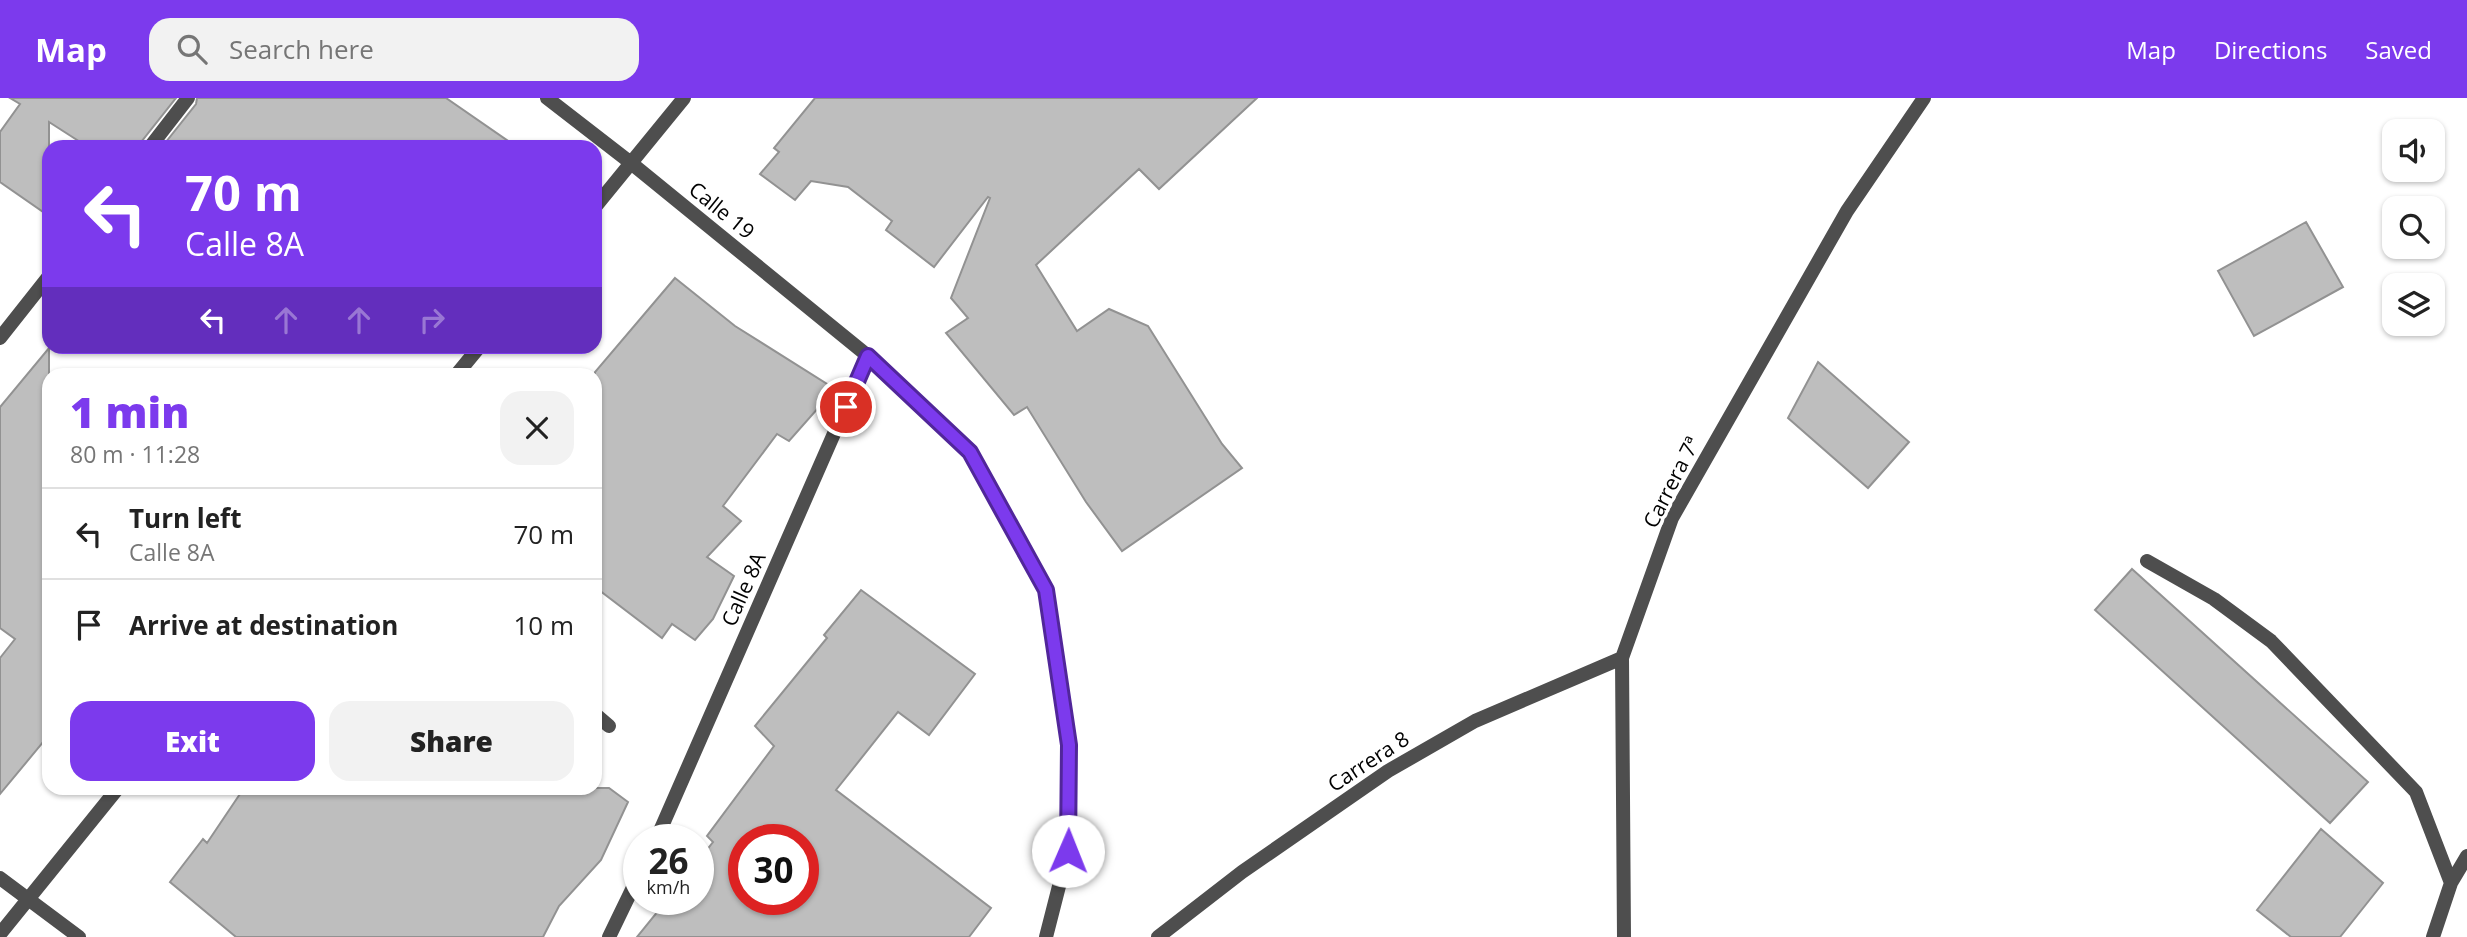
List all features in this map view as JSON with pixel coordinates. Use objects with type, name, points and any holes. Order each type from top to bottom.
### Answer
[{"type":"street","points":[[155,140],[188,98]]},
{"type":"street","name":"Calle 19","points":[[547,98],[601,140]]},
{"type":"street","points":[[602,198],[684,98]]},
{"type":"street","name":"Carrera 7ª","points":[[1624,937],[1622,658],[1672,518],[1847,211],[1924,98]]},
{"type":"street","name":"Calle 19","points":[[602,141],[868,356]]},
{"type":"street","points":[[0,338],[42,285]]},
{"type":"street","points":[[462,368],[473,354]]},
{"type":"street","points":[[868,356],[970,452],[1046,590],[1069,745],[1068,851],[1046,937]]},
{"type":"street","name":"Calle 8A","points":[[663,824],[868,356]]},
{"type":"street","points":[[2147,561],[2214,599],[2271,641],[2416,792],[2451,883]]},
{"type":"street","name":"Carrera 8","points":[[1158,937],[1242,872],[1388,771],[1475,721],[1622,658]]},
{"type":"street","points":[[602,720],[609,726]]},
{"type":"street","points":[[0,934],[112,795]]},
{"type":"street","points":[[2433,937],[2451,883],[2467,856]]},
{"type":"street","points":[[0,878],[79,937]]},
{"type":"street","points":[[608,937],[623,907]]},
{"type":"building","points":[[10,98],[176,98],[143,140],[77,140],[49,122],[49,140],[42,140],[42,211],[0,182],[0,132],[20,104]]},
{"type":"building","points":[[197,98],[446,98],[507,140],[168,140],[196,104]]},
{"type":"building","points":[[815,98],[1257,98],[1159,189],[1139,169],[1036,265],[1077,331],[1109,309],[1148,326],[1222,444],[1242,468],[1122,551],[1086,502],[1027,407],[1014,415],[946,333],[968,318],[951,298],[990,198],[988,197],[934,267],[886,230],[892,221],[848,187],[811,181],[795,200],[760,174],[779,152],[774,148]]},
{"type":"building","points":[[2306,222],[2343,287],[2254,336],[2218,271]]},
{"type":"building","points":[[675,278],[735,326],[835,389],[789,441],[777,434],[723,506],[741,521],[707,557],[734,576],[713,619],[695,640],[672,624],[662,638],[602,592],[602,368],[598,368]]},
{"type":"building","points":[[44,354],[49,354],[49,368],[42,368],[42,743],[0,794],[0,658],[15,639],[0,628],[0,407]]},
{"type":"building","points":[[1818,362],[1909,442],[1868,488],[1788,418]]},
{"type":"building","points":[[2132,569],[2368,782],[2330,823],[2095,610]]},
{"type":"building","points":[[861,590],[975,674],[929,735],[898,712],[836,790],[991,908],[969,937],[637,937],[655,915],[714,915],[714,827],[774,746],[755,726],[827,638],[824,635]]},
{"type":"building","points":[[602,788],[609,788],[628,802],[601,860],[559,906],[543,937],[236,937],[170,882],[203,839],[207,843],[239,795],[602,795]]},
{"type":"building","points":[[2321,829],[2383,883],[2340,937],[2291,937],[2257,910]]},
{"type":"route","points":[[846,407],[868,356],[970,452],[1046,590],[1069,745],[1068,851]]}]
